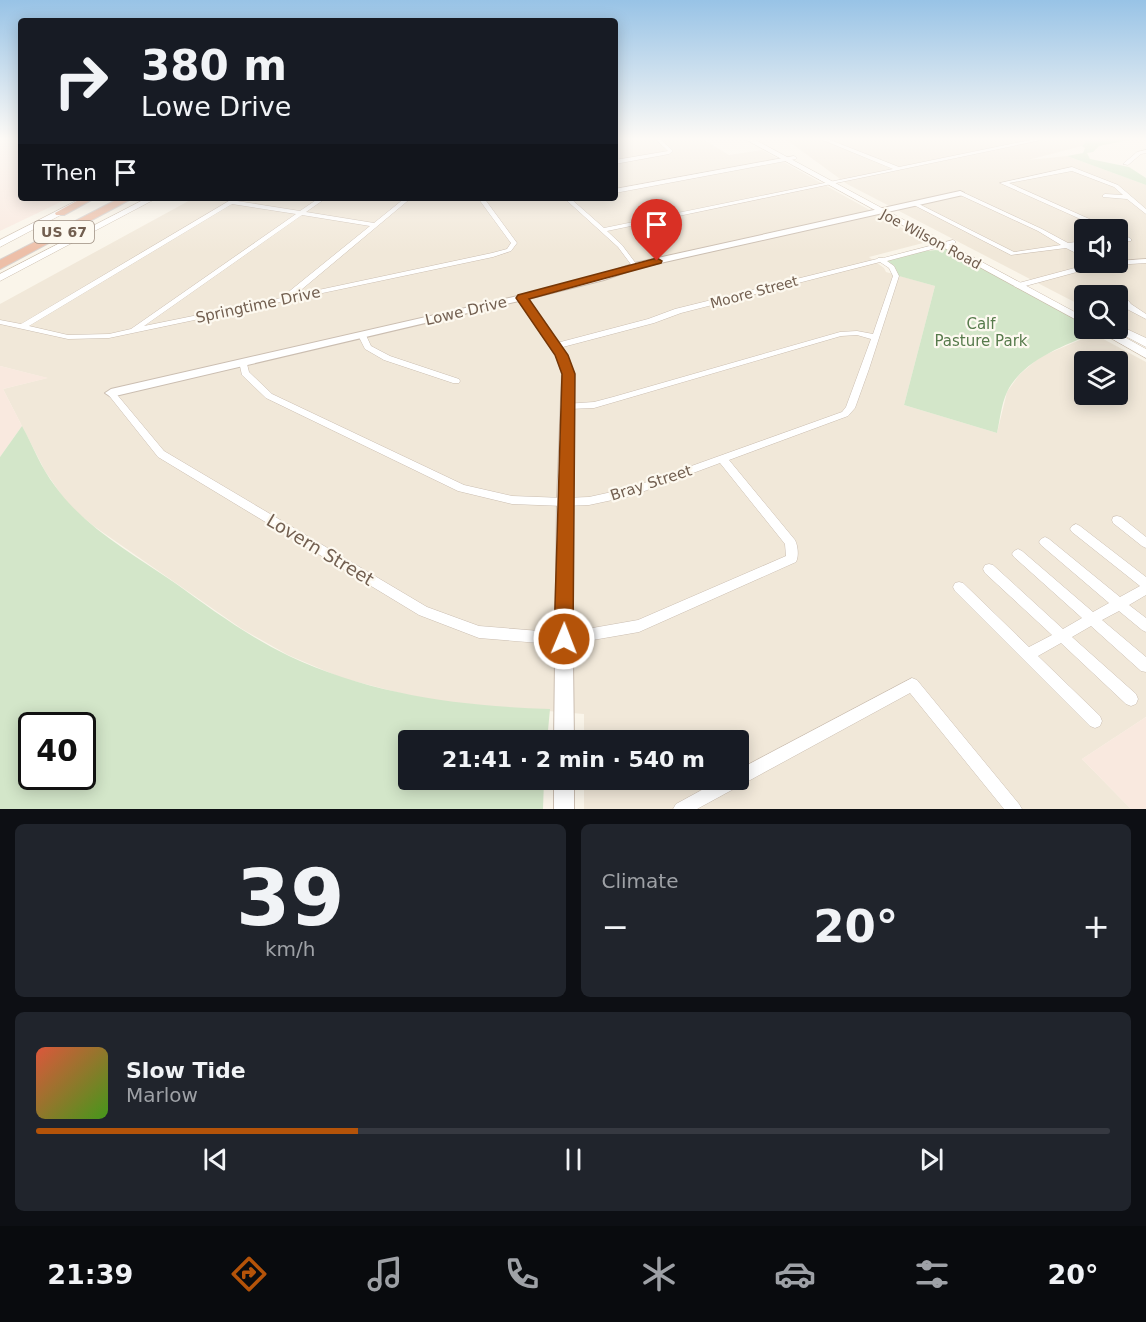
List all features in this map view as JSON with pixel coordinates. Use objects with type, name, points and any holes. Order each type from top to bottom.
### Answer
[{"type":"highway","points":[[60,213],[84,201]]},
{"type":"highway","name":"US 67","points":[[0,253],[103,201]]},
{"type":"highway","name":"US 67","points":[[0,265],[122,201]]},
{"type":"highway","points":[[0,276],[40,257]]},
{"type":"main road","name":"Joe Wilson Road","points":[[815,176],[1074,316]]},
{"type":"main road","name":"Joe Wilson Road","points":[[828,176],[1074,306]]},
{"type":"main road","points":[[40,257],[147,201]]},
{"type":"main road","points":[[0,244],[60,213]]},
{"type":"main road","points":[[1128,333],[1146,343]]},
{"type":"main road","points":[[1118,339],[1146,354]]},
{"type":"street","points":[[618,189],[693,176]]},
{"type":"street","points":[[603,230],[865,176]]},
{"type":"street","points":[[1039,176],[1003,183],[1086,219]]},
{"type":"street","points":[[1090,176],[1112,184],[1146,212]]},
{"type":"street","points":[[960,193],[1074,249]]},
{"type":"street","name":"Lowe Drive","points":[[111,393],[522,298],[601,278],[635,266],[960,193]]},
{"type":"street","points":[[1105,196],[1128,197]]},
{"type":"street","points":[[22,327],[233,201]]},
{"type":"street","points":[[240,201],[375,225]]},
{"type":"street","points":[[131,332],[319,201]]},
{"type":"street","points":[[287,298],[404,201]]},
{"type":"street","name":"Springtime Drive","points":[[0,322],[80,338],[131,332],[509,250],[513,246],[513,240],[483,201]]},
{"type":"street","points":[[573,201],[635,266]]},
{"type":"street","points":[[913,203],[1013,254],[1074,244]]},
{"type":"street","name":"Moore Street","points":[[556,346],[651,321],[678,311],[953,242]]},
{"type":"street","name":"Bray Street","points":[[243,362],[245,373],[269,396],[462,488],[512,500],[589,501],[616,496],[845,414],[850,408],[865,369],[896,276],[892,267],[880,259]]},
{"type":"street","points":[[1128,263],[1145,263]]},
{"type":"street","points":[[1018,286],[1074,270]]},
{"type":"street","points":[[522,298],[556,346],[566,364],[568,374],[564,502],[564,730]]},
{"type":"street","points":[[1128,306],[1146,317]]},
{"type":"street","points":[[568,406],[594,405],[614,400],[840,334],[857,333],[875,337]]},
{"type":"street","points":[[362,335],[368,346],[387,358],[456,381]]},
{"type":"street","name":"Lovern Street","points":[[111,393],[161,454],[423,611],[478,632],[564,639],[639,626],[792,559],[791,543],[722,459]]},
{"type":"street","points":[[1117,520],[1146,543]]},
{"type":"street","points":[[1076,529],[1146,584]]},
{"type":"street","points":[[1045,542],[1146,626]]},
{"type":"street","points":[[1018,554],[1146,666]]},
{"type":"street","points":[[989,568],[1131,699]]},
{"type":"street","points":[[959,587],[1095,721]]},
{"type":"street","points":[[1028,655],[1146,589]]},
{"type":"street","points":[[749,772],[912,685],[1014,809]]},
{"type":"street","points":[[564,790],[564,809]]},
{"type":"street","points":[[681,809],[716,790]]},
{"type":"shaded area","points":[[0,176],[18,176],[18,201],[63,201],[0,231]]},
{"type":"shaded area","points":[[618,176],[808,176],[927,242],[869,257],[886,272],[935,286],[904,405],[997,433],[1007,392],[1019,375],[1040,357],[1082,339],[1103,339],[1126,351],[1074,351],[1074,405],[1128,405],[1128,352],[1146,362],[1146,717],[1082,759],[1131,809],[584,809],[584,790],[749,790],[749,730],[584,730],[584,714],[460,704],[419,698],[342,678],[288,655],[242,629],[95,527],[65,500],[45,471],[3,389],[47,378],[0,366],[0,304],[189,201],[618,201]]},
{"type":"shaded area","points":[[836,176],[1121,176],[1146,185],[1146,339],[1128,329],[1128,285],[1074,285],[1074,302],[847,184]]},
{"type":"shaded area","points":[[0,366],[48,378],[3,389],[22,426],[0,457]]},
{"type":"shaded area","points":[[1146,717],[1146,809],[1131,809],[1082,759]]},
{"type":"green space","points":[[1121,176],[1143,176],[1146,178],[1146,185]]},
{"type":"green space","name":"Calf Pasture Park","points":[[947,249],[1074,318],[1074,339],[1080,339],[1035,361],[1015,380],[1007,392],[997,433],[904,405],[935,286],[899,276],[893,266],[886,261],[915,252]]},
{"type":"green space","points":[[22,426],[50,479],[80,515],[126,551],[259,640],[320,669],[384,689],[483,705],[550,709],[548,730],[398,730],[398,790],[544,790],[543,809],[0,809],[0,457]]},
{"type":"route","points":[[564,639],[564,502],[568,374],[566,364],[556,346],[522,298],[657,261]]}]
